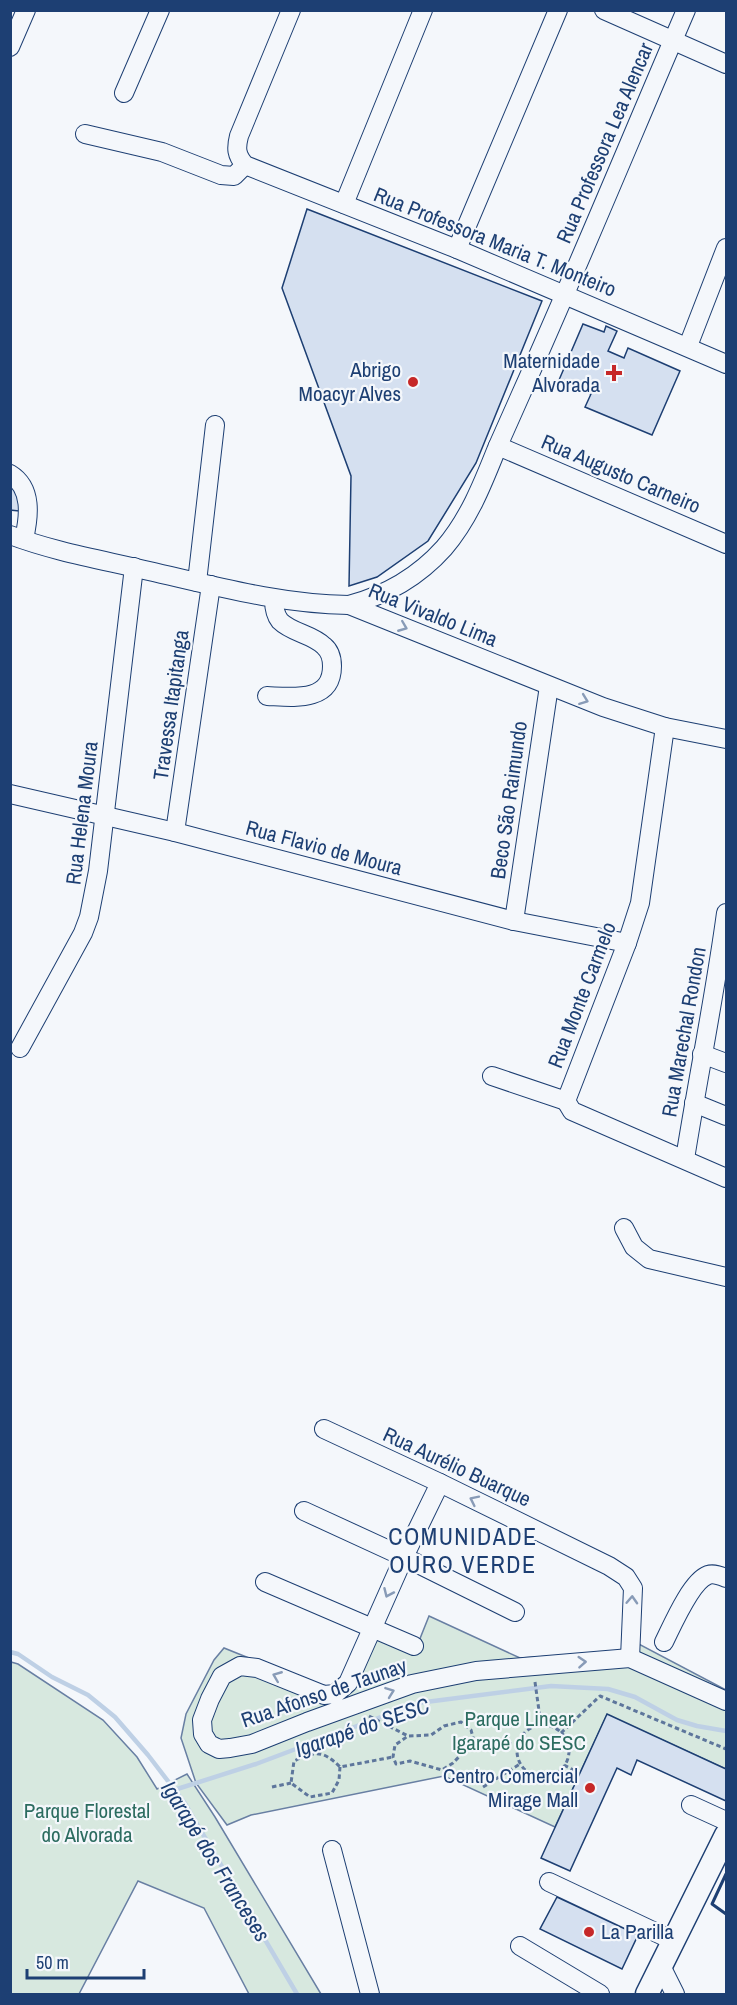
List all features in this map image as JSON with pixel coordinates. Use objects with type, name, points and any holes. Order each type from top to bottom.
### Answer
[{"type":"main road","points":[[647,1995],[726,1835]]},
{"type":"street","points":[[10,47],[26,10]]},
{"type":"street","points":[[124,93],[160,10]]},
{"type":"street","points":[[85,134],[162,152],[221,175],[234,176],[245,165],[237,154],[238,136],[291,10]]},
{"type":"street","points":[[344,204],[423,10]]},
{"type":"street","points":[[457,249],[558,10]]},
{"type":"street","points":[[604,10],[726,64]]},
{"type":"street","name":"Rua Professora Lea Alencar","points":[[349,605],[374,598],[396,588],[423,570],[465,519],[483,484],[566,295],[686,10]]},
{"type":"street","name":"Rua Professora Maria T. Monteiro","points":[[245,165],[457,249],[726,364]]},
{"type":"street","points":[[688,346],[726,248]]},
{"type":"street","name":"Travessa Itapitanga","points":[[175,832],[204,583],[215,425]]},
{"type":"street","name":"Rua Augusto Carneiro","points":[[498,446],[726,544]]},
{"type":"street","points":[[10,474],[22,483],[27,497],[28,520],[15,539]]},
{"type":"street","name":"Rua Vivaldo Lima","points":[[15,539],[274,599],[349,605],[549,686],[665,727],[726,739]]},
{"type":"street","name":"Rua Helena Moura","points":[[20,1048],[83,933],[89,917],[105,817],[134,567]]},
{"type":"street","points":[[267,696],[299,697],[316,694],[325,687],[332,674],[332,659],[327,648],[317,640],[280,621],[275,612],[274,599]]},
{"type":"street","name":"Beco São Raimundo","points":[[514,921],[549,686]]},
{"type":"street","name":"Rua Monte Carmelo","points":[[665,727],[640,903],[627,943],[566,1101],[573,1111],[726,1178]]},
{"type":"street","name":"Rua Flavio de Moura","points":[[10,794],[175,832],[514,921],[627,943]]},
{"type":"street","name":"Rua Marechal Rondon","points":[[685,1159],[702,1054],[721,993],[726,913]]},
{"type":"street","points":[[702,1054],[726,1063]]},
{"type":"street","points":[[492,1076],[566,1101]]},
{"type":"street","points":[[694,1102],[726,1116]]},
{"type":"street","points":[[624,1228],[634,1247],[649,1259],[726,1277]]},
{"type":"street","name":"Rua Aurélio Buarque","points":[[324,1429],[440,1483],[609,1566],[626,1577],[633,1588],[630,1658]]},
{"type":"street","points":[[356,1704],[348,1683],[440,1483]]},
{"type":"street","points":[[304,1511],[515,1612]]},
{"type":"street","points":[[664,1642],[699,1581],[707,1575],[726,1578]]},
{"type":"street","points":[[265,1582],[414,1646]]},
{"type":"street","points":[[630,1658],[726,1701]]},
{"type":"street","name":"Rua Afonso de Taunay","points":[[348,1683],[335,1694],[324,1695],[257,1668],[240,1666],[222,1676],[202,1720],[203,1734],[208,1744],[219,1749],[230,1748],[252,1744],[412,1684],[476,1671],[630,1658]]},
{"type":"street","points":[[692,1805],[726,1821]]},
{"type":"street","points":[[332,1850],[370,1995]]},
{"type":"street","points":[[549,1882],[674,1941]]},
{"type":"street","points":[[520,1946],[600,1995]]},
{"type":"street","points":[[661,1966],[675,1995]]},
{"type":"path","points":[[536,1694],[541,1725]]},
{"type":"path","points":[[561,1733],[600,1696],[726,1749]]},
{"type":"path","points":[[356,1704],[408,1736]]},
{"type":"path","points":[[461,1722],[471,1730],[474,1741],[453,1763],[442,1770],[410,1761],[396,1764],[393,1756],[394,1745],[408,1736],[431,1735],[444,1726],[461,1722]]},
{"type":"path","points":[[541,1725],[549,1726],[561,1733],[568,1748],[568,1757],[564,1765],[550,1776],[533,1776],[520,1764],[516,1751],[526,1731],[541,1725]]},
{"type":"path","points":[[474,1741],[518,1744]]},
{"type":"path","points":[[272,1787],[291,1783],[310,1797],[332,1793],[339,1780],[340,1767],[329,1756],[318,1753],[306,1755],[294,1761],[291,1783]]},
{"type":"path","points":[[340,1767],[393,1756]]},
{"type":"path","points":[[483,1787],[520,1764]]},
{"type":"path","points":[[564,1765],[577,1772]]},
{"type":"green space","name":"Parque Linear Igarapé do SESC","points":[[429,1616],[520,1658],[617,1652],[637,1643],[726,1690],[726,1769],[607,1715],[555,1827],[444,1776],[251,1815],[227,1825],[196,1783],[181,1738],[186,1714],[214,1660],[224,1648],[326,1689],[340,1689],[379,1627],[419,1641]]},
{"type":"green space","name":"Parque Florestal do Alvorada","points":[[11,1662],[18,1664],[103,1720],[137,1757],[157,1789],[187,1774],[321,1994],[249,1994],[204,1908],[138,1881],[79,1994],[11,1994]]},
{"type":"building","name":"Abrigo Moacyr Alves","points":[[307,209],[542,301],[476,463],[428,541],[377,577],[349,586],[351,476],[282,288]]},
{"type":"building","name":"Maternidade Alvorada","points":[[583,324],[604,332],[606,326],[617,331],[608,351],[624,358],[628,348],[680,371],[652,435],[585,407],[591,394],[559,380]]},
{"type":"building","points":[[10,487],[22,489],[19,511],[10,510]]},
{"type":"building","name":"Centro Comercial Mirage Mall","points":[[607,1714],[726,1769],[726,1801],[637,1760],[631,1775],[617,1768],[570,1871],[541,1858]]},
{"type":"building","name":"La Parilla","points":[[557,1897],[638,1935],[622,1969],[540,1929]]},
{"type":"waterway","name":"Igarapé dos Franceses","points":[[10,1652],[18,1654],[52,1677],[88,1695],[115,1717],[148,1755],[184,1802],[297,1994]]},
{"type":"waterway","name":"Igarapé do SESC","points":[[174,1790],[256,1764],[418,1703],[551,1686],[608,1689],[635,1697],[677,1720],[726,1731]]},
{"type":"wall","points":[[726,1874],[712,1904],[726,1914]]},
{"type":"place","name":"Maternidade Alvorada","points":[[614,373]]},
{"type":"place","name":"Abrigo Moacyr Alves","points":[[413,382]]},
{"type":"place","name":"Centro Comercial Mirage Mall","points":[[590,1788]]},
{"type":"place","name":"La Parilla","points":[[589,1932]]},
{"type":"district","name":"COMUNIDADE OURO VERDE","points":[[463,1551]]}]
